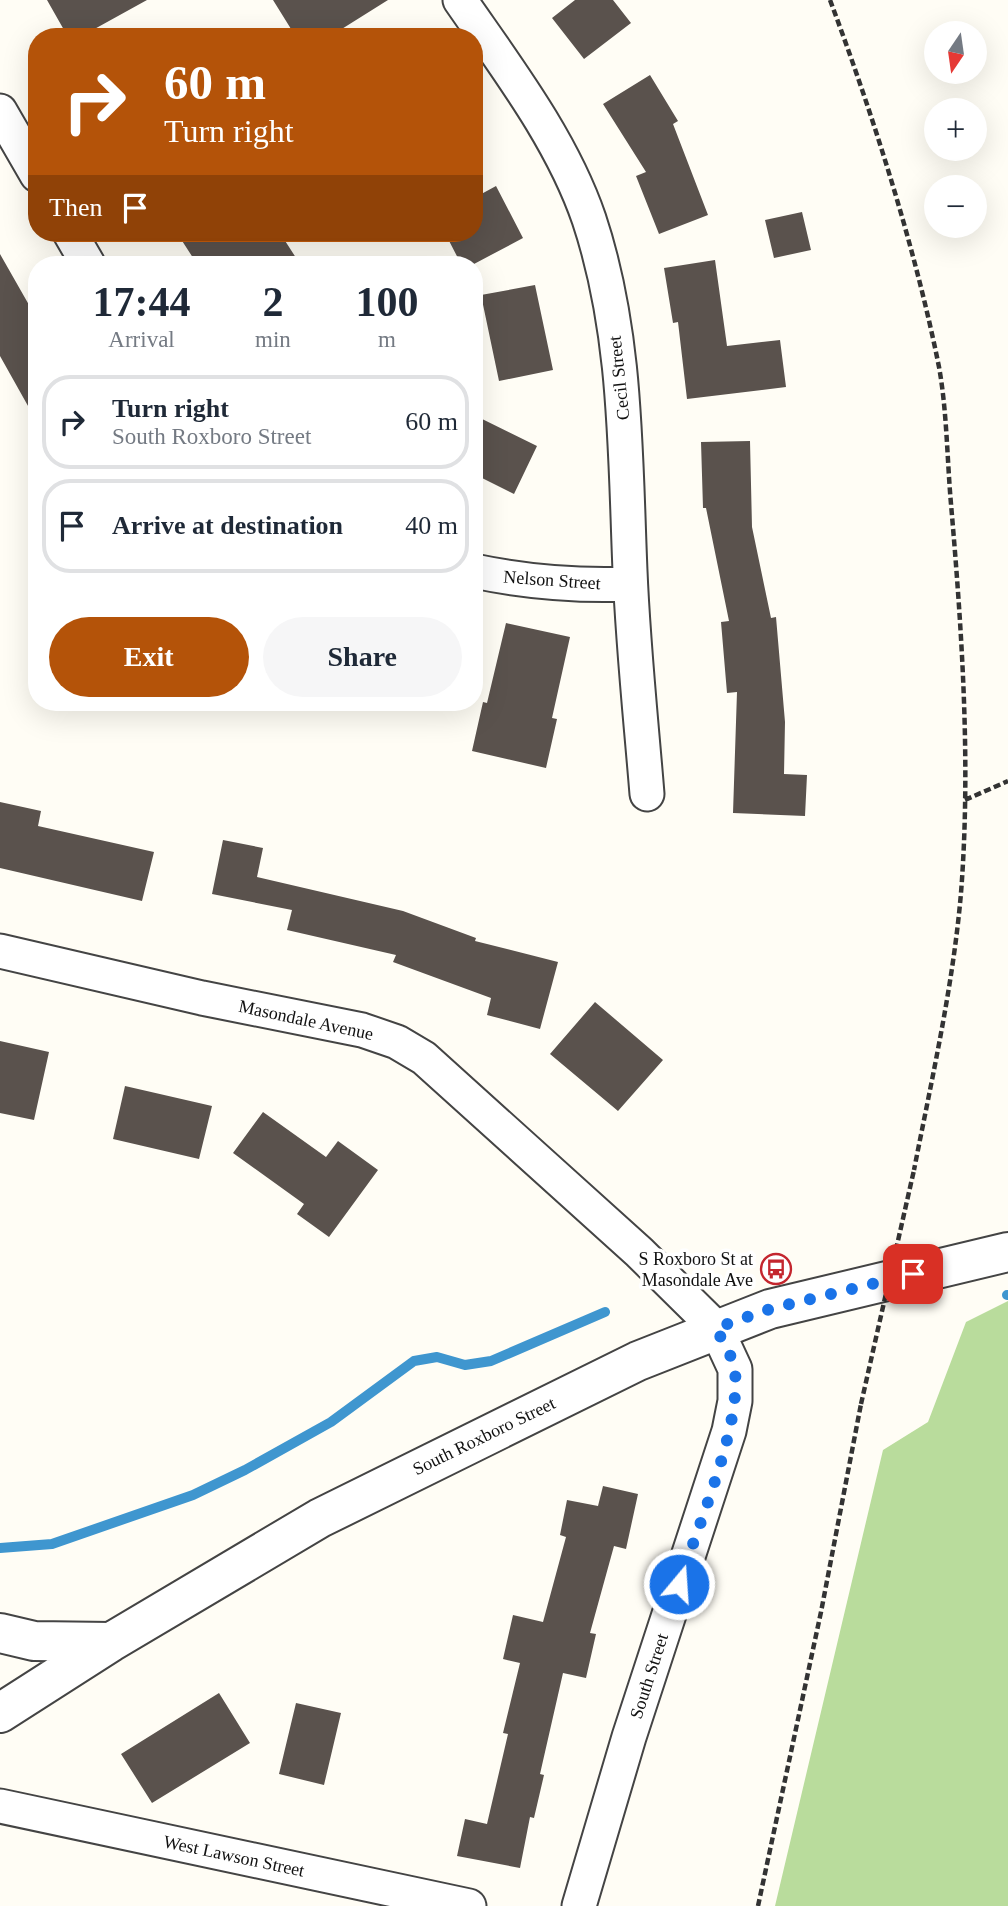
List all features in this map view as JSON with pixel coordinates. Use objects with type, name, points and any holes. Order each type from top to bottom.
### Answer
[{"type":"street","name":"Cecil Street","points":[[460,0],[479,28]]},
{"type":"street","name":"Cecil Street","points":[[483,34],[560,156],[592,230],[607,281],[623,388],[630,583],[646,794]]},
{"type":"street","points":[[0,111],[28,159]]},
{"type":"street","name":"Nelson Street","points":[[483,573],[520,580],[589,585],[630,583]]},
{"type":"street","name":"Masondale Avenue","points":[[0,951],[202,998],[362,1030],[397,1042],[441,1072],[639,1252],[716,1328]]},
{"type":"street","name":"South Roxboro Street","points":[[1,1710],[320,1518],[563,1397],[716,1328],[838,1291],[1008,1252]]},
{"type":"street","name":"South Street","points":[[579,1906],[629,1737],[729,1431],[735,1401],[735,1369],[716,1328]]},
{"type":"street","points":[[0,1633],[34,1641],[111,1642]]},
{"type":"street","name":"West Lawson Street","points":[[0,1806],[469,1906]]},
{"type":"path","points":[[758,1906],[949,994],[961,894],[965,800],[959,592],[939,369],[901,219],[856,69],[830,0]]},
{"type":"path","points":[[965,800],[1008,782]]},
{"type":"green space","points":[[1008,1301],[1008,1906],[775,1906],[883,1450],[928,1422],[966,1322]]},
{"type":"building","points":[[47,0],[147,0],[96,28],[63,28]]},
{"type":"building","points":[[273,0],[388,0],[343,28],[290,28]]},
{"type":"building","points":[[575,0],[613,0],[631,23],[584,59],[552,18]]},
{"type":"building","points":[[650,75],[678,121],[673,124],[708,215],[659,234],[636,176],[646,172],[603,104]]},
{"type":"building","points":[[496,186],[523,238],[483,259],[483,256],[457,256],[450,242],[483,242],[483,193]]},
{"type":"building","points":[[802,212],[811,250],[774,258],[765,220]]},
{"type":"building","points":[[183,242],[286,242],[295,256],[192,256]]},
{"type":"building","points":[[0,254],[28,303],[28,406],[0,356]]},
{"type":"building","points":[[715,260],[727,346],[780,340],[786,387],[687,399],[678,322],[673,323],[664,268]]},
{"type":"building","points":[[535,285],[553,370],[499,381],[483,295]]},
{"type":"building","points":[[483,419],[537,446],[514,494],[483,478]]},
{"type":"building","points":[[750,441],[752,527],[771,618],[776,617],[785,722],[784,774],[807,775],[805,816],[733,813],[737,692],[727,693],[721,622],[729,621],[706,508],[703,508],[701,442]]},
{"type":"building","points":[[506,623],[570,637],[552,718],[557,719],[546,768],[472,751],[483,702],[487,703]]},
{"type":"building","points":[[0,802],[41,811],[38,826],[154,852],[142,901],[0,868]]},
{"type":"building","points":[[223,840],[263,848],[257,877],[403,911],[476,938],[475,941],[558,962],[540,1029],[487,1015],[491,998],[393,962],[396,955],[287,930],[292,910],[212,894]]},
{"type":"building","points":[[595,1002],[663,1060],[618,1111],[550,1054]]},
{"type":"building","points":[[0,1041],[49,1052],[34,1120],[0,1113]]},
{"type":"building","points":[[125,1086],[212,1106],[199,1159],[113,1139]]},
{"type":"building","points":[[263,1112],[326,1157],[338,1141],[378,1170],[329,1237],[297,1214],[304,1204],[233,1153]]},
{"type":"building","points":[[603,1486],[638,1494],[626,1549],[614,1546],[590,1633],[596,1634],[586,1678],[563,1673],[540,1774],[544,1775],[534,1818],[530,1817],[520,1868],[457,1856],[465,1819],[487,1824],[508,1734],[503,1733],[520,1663],[503,1659],[513,1615],[543,1622],[566,1537],[560,1535],[567,1500],[598,1506]]},
{"type":"building","points":[[219,1693],[250,1743],[152,1803],[121,1754]]},
{"type":"building","points":[[296,1703],[341,1713],[324,1785],[279,1774]]},
{"type":"waterway","points":[[0,1548],[52,1544],[193,1495],[245,1470],[331,1422],[414,1361],[437,1357],[465,1365],[491,1361],[605,1312]]},
{"type":"place","name":"S Roxboro St at Masondale Ave","points":[[776,1269]]},
{"type":"route","points":[[679,1584],[729,1431],[735,1401],[735,1369],[716,1328],[770,1309],[913,1274]]}]
